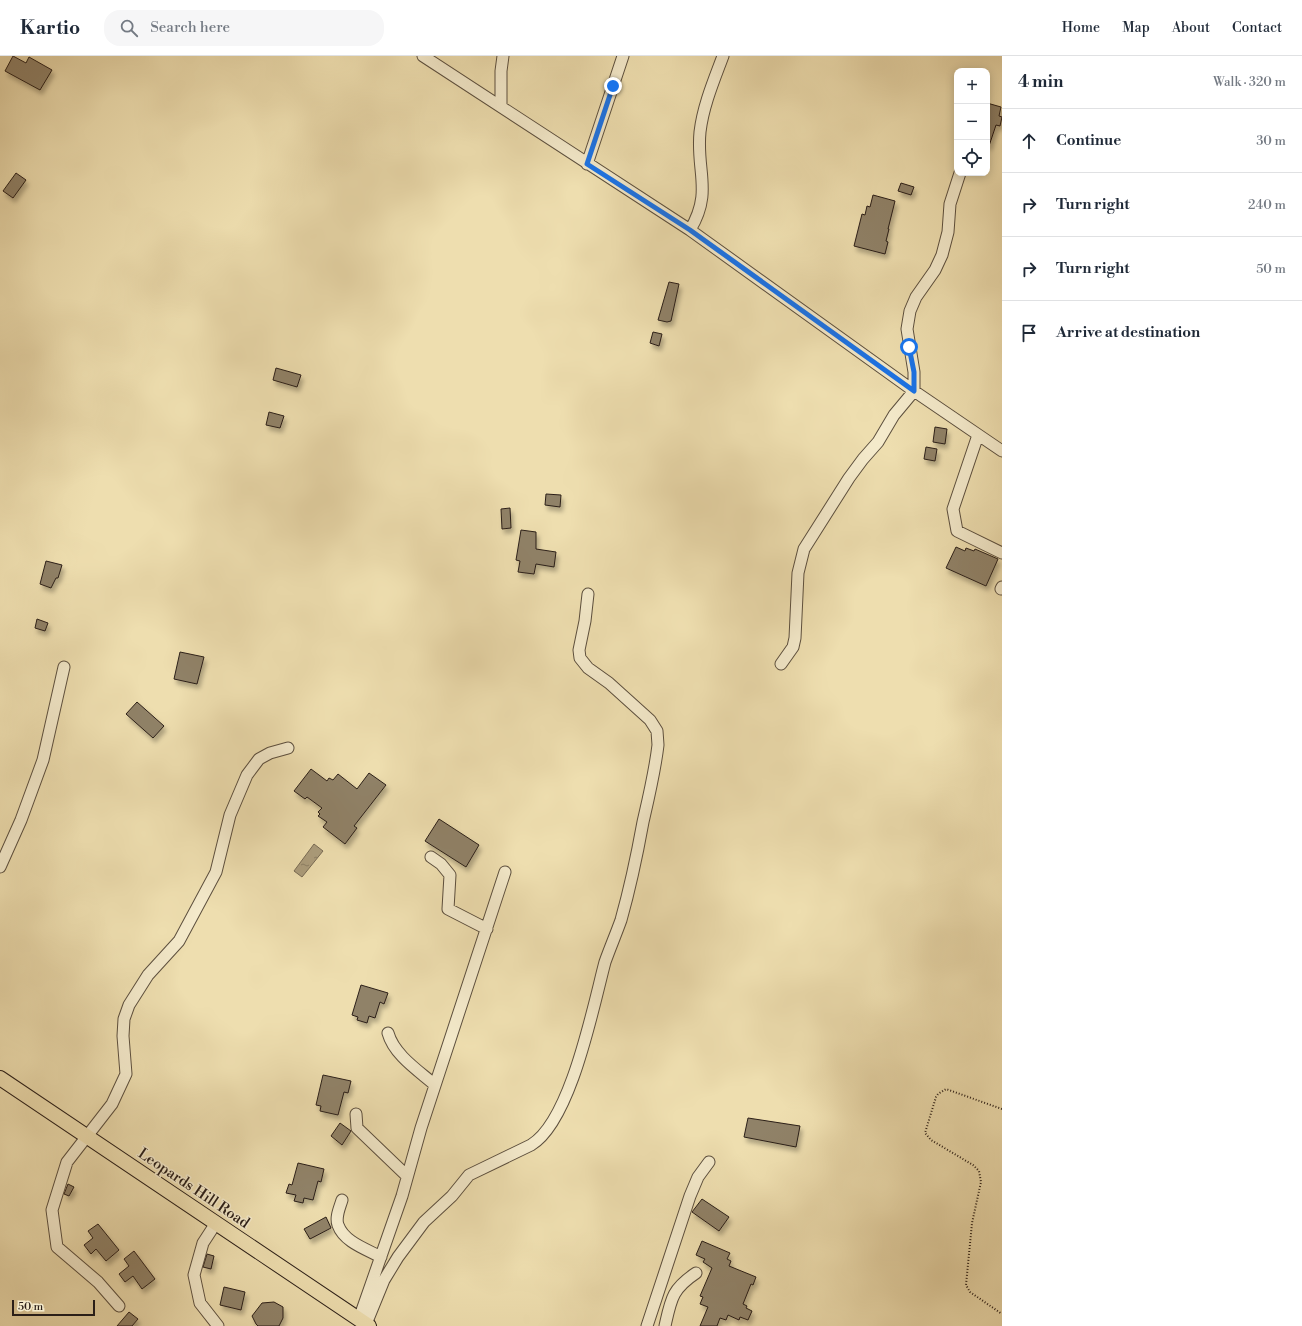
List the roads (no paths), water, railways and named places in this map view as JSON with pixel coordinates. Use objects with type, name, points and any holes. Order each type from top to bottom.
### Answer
[{"type":"main road","name":"Leopards Hill Road","points":[[0,1078],[365,1323]]},
{"type":"street","points":[[423,56],[501,105],[587,164],[690,230],[914,391],[1002,452]]},
{"type":"street","points":[[501,105],[501,71],[503,56]]},
{"type":"street","points":[[587,164],[623,56]]},
{"type":"street","points":[[690,230],[697,218],[704,186],[700,133],[704,114],[723,56]]},
{"type":"street","points":[[781,664],[793,646],[795,638],[798,573],[804,549],[849,478],[878,442],[894,415],[914,391],[914,372],[907,329],[910,311],[916,297],[935,270],[942,255],[948,232],[950,204],[959,176]]},
{"type":"street","points":[[978,435],[953,509],[958,531],[1002,553]]},
{"type":"street","points":[[365,1323],[384,1280],[398,1257],[424,1222],[452,1196],[465,1179],[477,1170],[530,1145],[538,1140],[544,1133],[558,1112],[579,1057],[606,961],[630,884],[658,744],[657,731],[650,720],[609,683],[588,668],[580,658],[579,650],[585,621],[588,594]]},
{"type":"street","points":[[0,867],[21,820],[43,760],[64,667]]},
{"type":"street","points":[[119,1306],[98,1282],[57,1246],[52,1210],[67,1162],[112,1104],[126,1074],[122,1036],[124,1019],[129,1005],[148,975],[179,941],[216,872],[230,814],[247,774],[259,758],[288,748]]},
{"type":"street","points":[[431,857],[442,864],[450,874],[448,908],[487,930]]},
{"type":"street","points":[[365,1323],[381,1257],[505,872]]},
{"type":"street","points":[[388,1033],[390,1041],[399,1053],[435,1086]]},
{"type":"street","points":[[356,1114],[357,1128],[407,1176]]},
{"type":"street","points":[[647,1326],[690,1196],[698,1177],[709,1162]]},
{"type":"street","points":[[342,1200],[338,1217],[338,1225],[349,1241],[381,1257]]},
{"type":"street","points":[[216,1224],[203,1244],[194,1275],[200,1303],[218,1326]]},
{"type":"street","points":[[665,1326],[672,1298],[681,1283],[696,1273]]},
{"type":"water","points":[[314,844],[323,851],[302,877],[294,871]]}]
